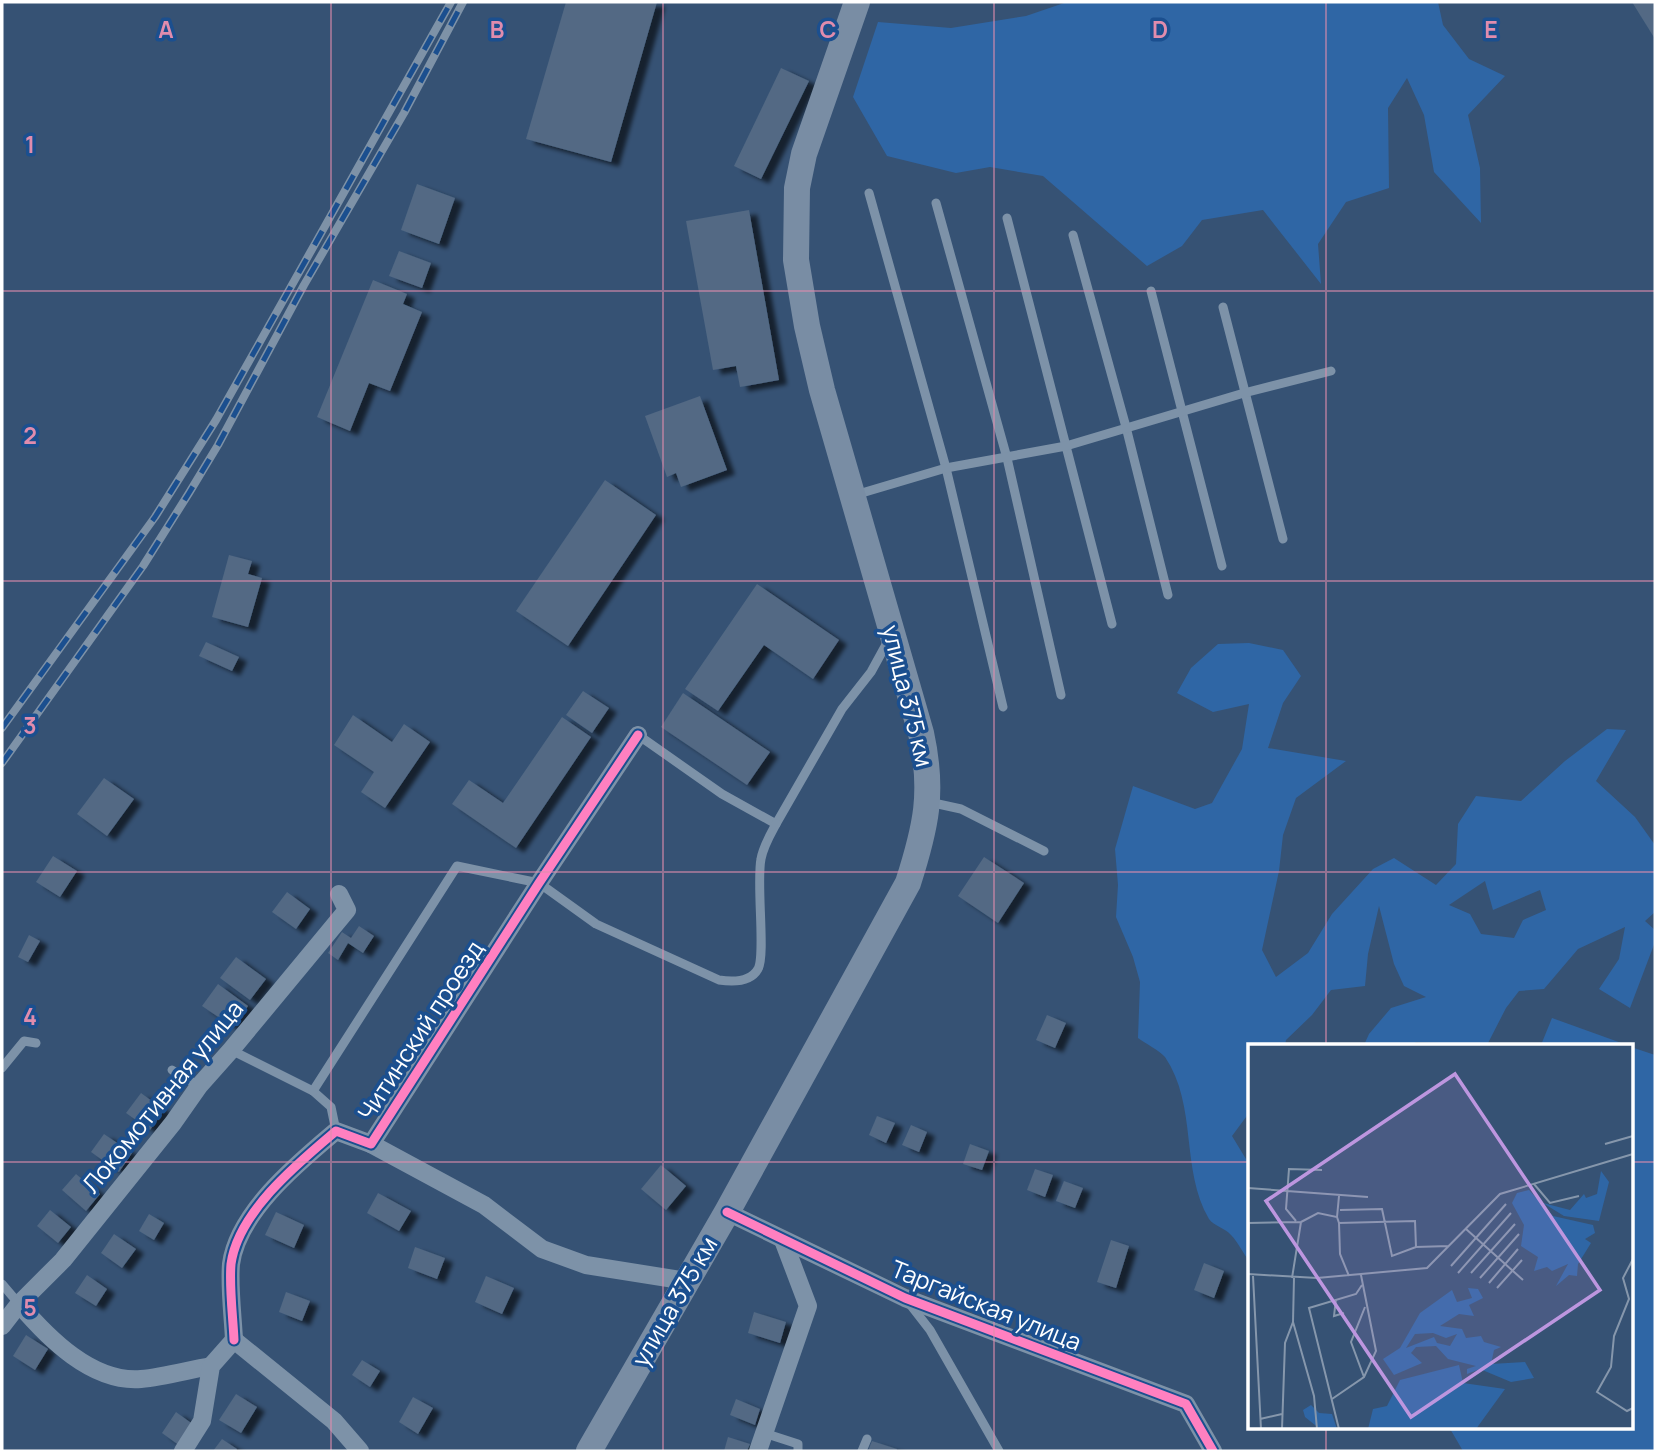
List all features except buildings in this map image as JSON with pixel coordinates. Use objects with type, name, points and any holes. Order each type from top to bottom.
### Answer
[{"type":"main road","name":"улица 375 км","points":[[589,1451],[727,1212],[908,883],[922,840],[929,802],[927,759],[822,390],[807,326],[796,260],[797,188],[804,154],[857,2]]},
{"type":"street","name":"Читинский проезд","points":[[234,1340],[231,1264],[246,1221],[291,1169],[336,1131],[372,1144],[539,883],[638,735]]},
{"type":"street","name":"Локомотивная улица","points":[[2,1326],[19,1304],[63,1260],[173,1123],[199,1086],[347,910],[340,894]]},
{"type":"street","points":[[372,1144],[484,1205],[542,1249],[586,1265],[687,1281]]},
{"type":"street","name":"Таргайская улица","points":[[727,1212],[905,1297],[1186,1404],[1213,1451]]},
{"type":"street","points":[[758,1451],[808,1306],[783,1240]]},
{"type":"street","points":[[19,1304],[44,1333],[87,1364],[111,1376],[139,1380],[211,1366]]},
{"type":"street","points":[[183,1451],[202,1422],[211,1366],[234,1340],[334,1421],[360,1451]]},
{"type":"lane","points":[[869,193],[946,468],[1003,706]]},
{"type":"lane","points":[[936,203],[1007,458],[1061,695]]},
{"type":"lane","points":[[1007,218],[1112,624]]},
{"type":"lane","points":[[1073,234],[1126,426],[1168,595]]},
{"type":"lane","points":[[1151,291],[1222,566]]},
{"type":"lane","points":[[1223,307],[1283,539]]},
{"type":"lane","points":[[853,495],[946,468],[1066,446],[1126,426],[1331,371]]},
{"type":"lane","points":[[313,1091],[457,866],[539,883],[596,925],[719,981],[736,982],[749,977],[758,969],[762,957],[758,892],[761,860],[776,824],[842,709],[871,672],[892,633]]},
{"type":"lane","points":[[638,735],[722,794],[776,824]]},
{"type":"lane","points":[[929,802],[961,808],[1044,852]]},
{"type":"lane","points":[[2,1068],[24,1041],[36,1043]]},
{"type":"lane","points":[[232,1050],[313,1091],[331,1107],[336,1131]]},
{"type":"lane","points":[[172,1070],[199,1086]]},
{"type":"lane","points":[[2,1284],[19,1304]]},
{"type":"lane","points":[[905,1297],[930,1330],[999,1451]]},
{"type":"lane","points":[[764,1433],[797,1444],[798,1451]]},
{"type":"lane","points":[[862,1451],[867,1439]]},
{"type":"shaded area","points":[[1067,2],[1438,2],[1443,25],[1469,59],[1505,76],[1468,115],[1480,168],[1481,223],[1434,172],[1424,115],[1407,78],[1388,108],[1389,188],[1346,202],[1318,244],[1321,284],[1263,210],[1202,220],[1182,246],[1147,266],[1043,176],[990,167],[956,173],[887,156],[853,97],[878,22],[951,28],[1026,16]]},
{"type":"shaded area","points":[[1249,643],[1283,650],[1301,676],[1283,703],[1268,748],[1346,761],[1296,798],[1283,835],[1279,871],[1262,950],[1276,977],[1308,953],[1332,914],[1373,869],[1394,858],[1436,885],[1456,864],[1458,824],[1476,796],[1521,801],[1565,761],[1607,729],[1626,730],[1596,781],[1635,817],[1655,845],[1655,912],[1645,921],[1655,930],[1655,942],[1630,1008],[1599,989],[1619,959],[1625,927],[1578,949],[1544,989],[1519,991],[1506,1008],[1488,1044],[1364,1044],[1369,1034],[1391,1008],[1426,997],[1404,986],[1394,964],[1379,906],[1368,954],[1365,986],[1331,990],[1285,1044],[1248,1044],[1248,1114],[1232,1136],[1248,1162],[1248,1259],[1231,1235],[1209,1219],[1200,1200],[1182,1096],[1175,1076],[1165,1057],[1138,1038],[1140,982],[1116,917],[1118,885],[1115,849],[1133,786],[1195,809],[1212,803],[1242,749],[1249,704],[1213,712],[1177,693],[1191,668],[1218,644]],"holes":[[[1485,881],[1493,910],[1540,890],[1546,910],[1523,920],[1514,938],[1481,934],[1470,914],[1449,905]]]},
{"type":"shaded area","points":[[1552,1018],[1624,1044],[1541,1044]]},
{"type":"shaded area","points":[[1632,1047],[1655,1055],[1655,1451],[1463,1451],[1450,1428],[1632,1428]]},
{"type":"railway","points":[[2,728],[155,517],[216,420],[451,2]]},
{"type":"railway","points":[[2,763],[143,566],[189,493],[218,445],[304,285],[404,113],[463,2]]},
{"type":"cycle path","points":[[234,1340],[231,1264],[236,1245],[257,1208],[288,1173],[336,1131],[371,1144],[638,735]]},
{"type":"cycle path","points":[[727,1212],[905,1298],[1186,1404],[1213,1451]]}]
